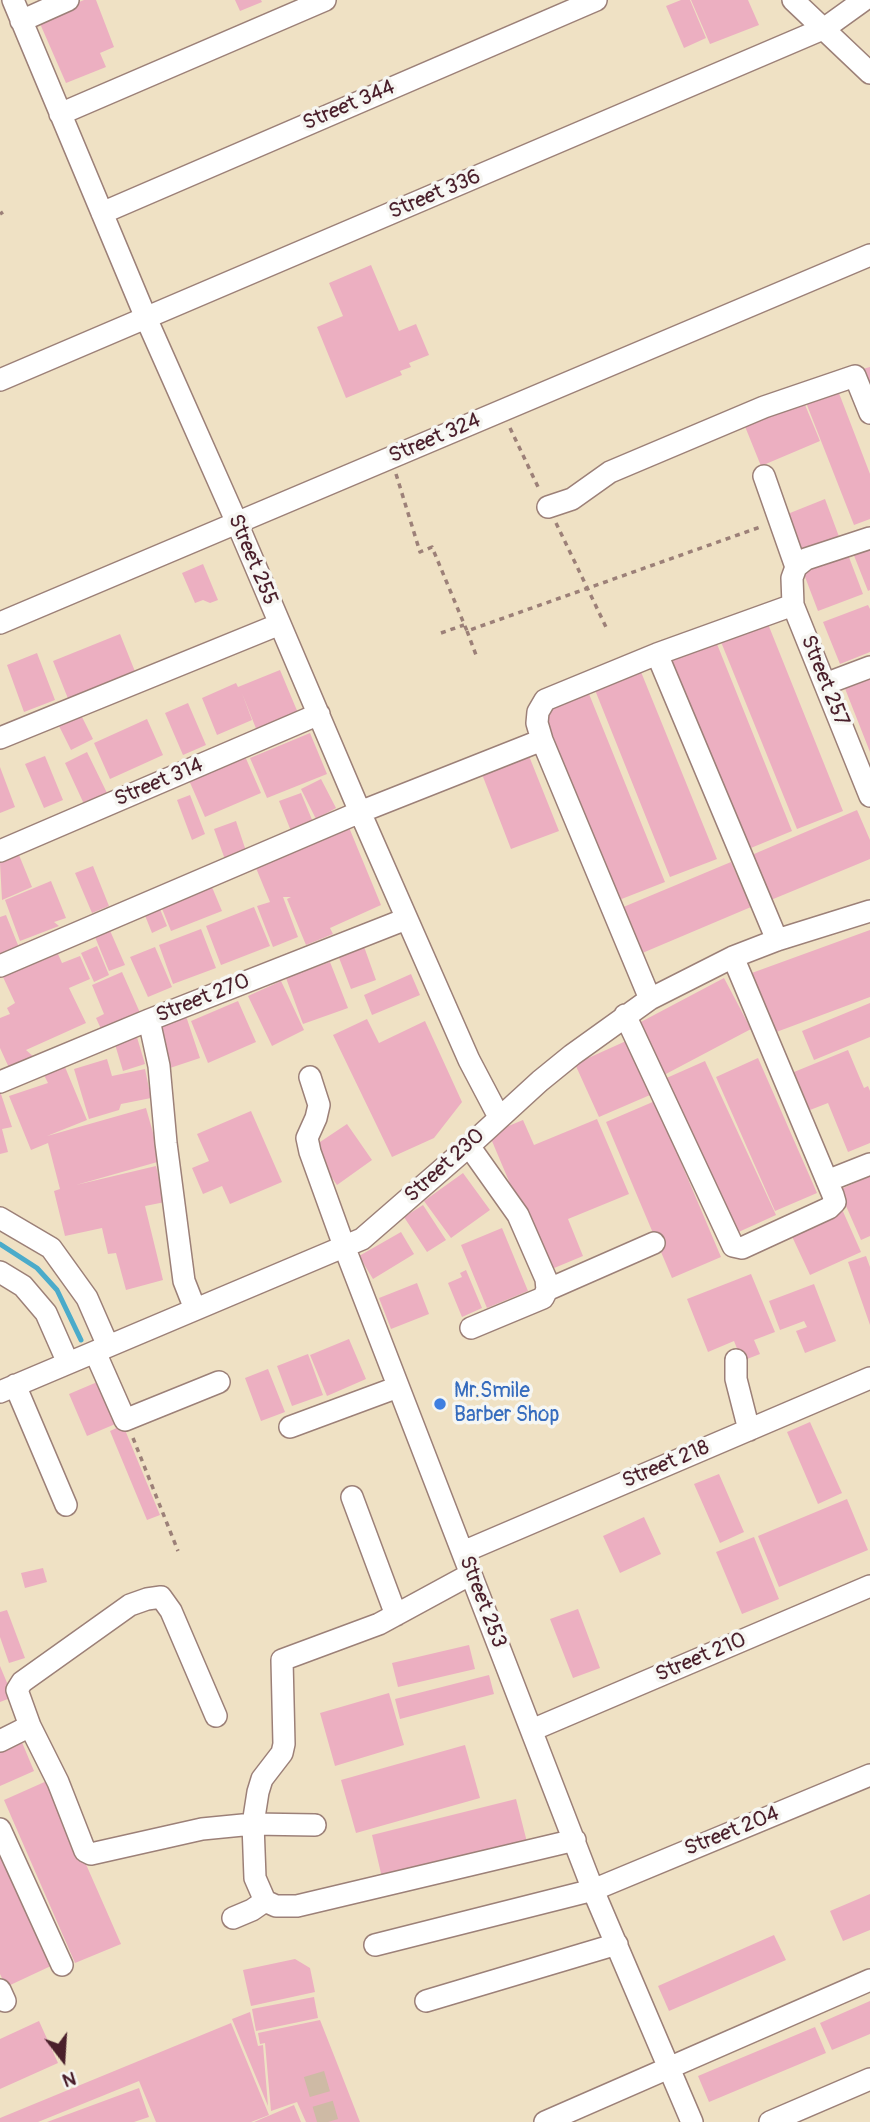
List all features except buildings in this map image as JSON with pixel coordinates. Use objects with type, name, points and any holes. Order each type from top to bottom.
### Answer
[{"type":"street","name":"Street 255","points":[[13,0],[146,318],[237,523],[406,919],[469,1060],[499,1117]]},
{"type":"street","points":[[21,21],[68,0]]},
{"type":"street","points":[[60,114],[325,0]]},
{"type":"street","name":"Street 344","points":[[102,213],[596,0]]},
{"type":"street","points":[[793,0],[870,73]]},
{"type":"street","name":"Street 336","points":[[0,380],[825,28],[864,0]]},
{"type":"street","name":"Street 324","points":[[0,623],[870,255]]},
{"type":"street","points":[[548,507],[572,499],[621,467],[765,407],[855,376],[870,413]]},
{"type":"street","points":[[764,476],[796,567]]},
{"type":"street","points":[[650,999],[542,740],[537,723],[538,712],[545,700],[657,654],[793,605],[792,578],[796,567],[806,559],[870,538]]},
{"type":"street","name":"Street 257","points":[[793,605],[869,790]]},
{"type":"street","points":[[0,738],[280,624]]},
{"type":"street","points":[[657,654],[777,940]]},
{"type":"street","points":[[825,684],[870,667]]},
{"type":"street","name":"Street 314","points":[[0,851],[319,714]]},
{"type":"street","points":[[0,966],[360,812],[542,740]]},
{"type":"street","name":"Street 230","points":[[8,1388],[362,1238],[561,1063],[625,1015],[650,999],[733,957],[777,940],[870,911]]},
{"type":"street","name":"Street 270","points":[[0,1082],[406,919]]},
{"type":"street","points":[[625,1015],[733,1246],[742,1248],[829,1208],[835,1202],[827,1181],[733,957]]},
{"type":"street","points":[[149,1020],[159,1066],[184,1280],[195,1309]]},
{"type":"street","name":"Street 253","points":[[310,1077],[318,1105],[316,1118],[307,1138],[309,1150],[344,1246],[593,1890],[692,2122]]},
{"type":"street","points":[[469,1146],[518,1215],[546,1279],[547,1290],[543,1298],[471,1328]]},
{"type":"street","points":[[827,1181],[870,1164]]},
{"type":"street","points":[[0,1218],[51,1248],[87,1298],[125,1420],[219,1382]]},
{"type":"street","points":[[547,1290],[654,1243]]},
{"type":"street","points":[[0,1272],[23,1286],[46,1313],[68,1363]]},
{"type":"street","points":[[736,1360],[738,1389],[749,1430]]},
{"type":"street","name":"Street 218","points":[[463,1552],[870,1378]]},
{"type":"street","points":[[290,1427],[398,1387]]},
{"type":"street","points":[[8,1388],[66,1505]]},
{"type":"street","points":[[352,1497],[396,1615]]},
{"type":"street","points":[[471,1574],[379,1624],[282,1660],[285,1744],[282,1753],[262,1779],[258,1792],[253,1824],[255,1878],[265,1901],[276,1906],[297,1906],[575,1840]]},
{"type":"street","name":"Street 210","points":[[532,1730],[870,1586]]},
{"type":"street","points":[[216,1716],[171,1611],[161,1597],[130,1605],[22,1682],[17,1690],[85,1851],[91,1854],[202,1829],[253,1824],[315,1825]]},
{"type":"street","points":[[0,1741],[30,1726]]},
{"type":"street","name":"Street 204","points":[[375,1945],[593,1890],[870,1775]]},
{"type":"street","points":[[0,1829],[62,1965]]},
{"type":"street","points":[[233,1918],[265,1901]]},
{"type":"street","points":[[426,2001],[617,1944]]},
{"type":"street","points":[[545,2122],[870,1980]]},
{"type":"street","points":[[770,2122],[870,2079]]},
{"type":"path","points":[[391,457],[420,552],[432,547],[476,655]]},
{"type":"path","points":[[467,631],[778,521]]},
{"type":"path","points":[[441,633],[464,625]]},
{"type":"path","points":[[125,1420],[178,1551]]},
{"type":"waterway","points":[[0,1244],[37,1268],[57,1290],[81,1340]]},
{"type":"tunnel","points":[[314,2074],[328,2122]]},
{"type":"place","name":"Mr.Smile Barber Shop","points":[[440,1404]]}]
